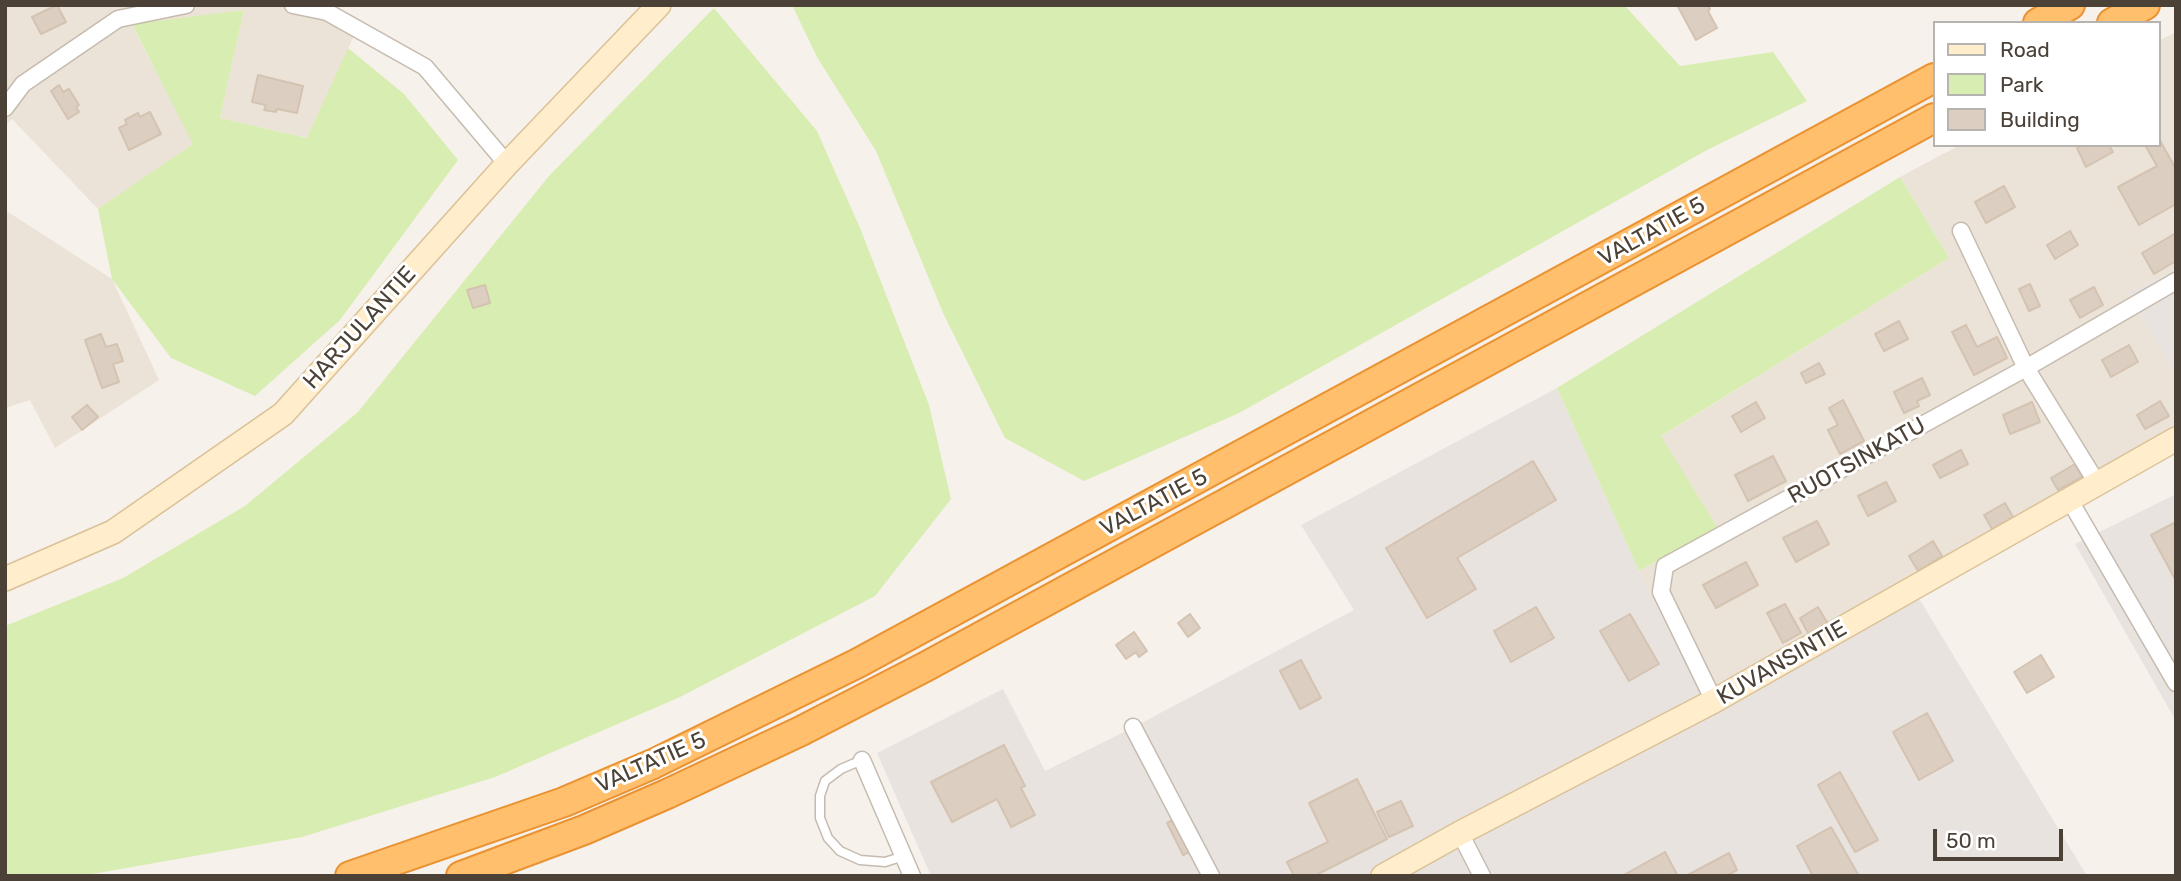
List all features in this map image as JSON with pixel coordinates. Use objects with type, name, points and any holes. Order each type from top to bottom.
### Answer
[{"type":"highway","points":[[2042,21],[2070,5]]},
{"type":"highway","points":[[2116,21],[2145,5]]},
{"type":"highway","name":"VALTATIE 5","points":[[350,876],[590,791],[653,764],[858,663],[1932,79]]},
{"type":"highway","name":"VALTATIE 5","points":[[461,876],[584,830],[801,731],[925,667],[1932,119]]},
{"type":"highway","points":[[335,876],[377,868]]},
{"type":"street","points":[[5,108],[23,84],[118,19],[186,5]]},
{"type":"street","points":[[293,5],[327,12],[425,67],[507,164]]},
{"type":"street","name":"HARJULANTIE","points":[[5,579],[113,532],[283,414],[507,164],[659,5]]},
{"type":"street","points":[[1961,231],[2026,368],[2097,484]]},
{"type":"street","name":"RUOTSINKATU","points":[[1714,701],[1661,592],[1665,566],[2026,368],[2176,281]]},
{"type":"street","name":"KUVANSINTIE","points":[[1383,876],[1714,701],[2176,439]]},
{"type":"street","points":[[2069,499],[2176,683]]},
{"type":"street","points":[[1133,727],[1211,876]]},
{"type":"street","points":[[862,760],[912,876]]},
{"type":"street","points":[[1460,833],[1482,876]]},
{"type":"lane","points":[[862,760],[841,769],[825,781],[820,796],[820,818],[828,838],[840,851],[860,860],[885,862],[904,856]]},
{"type":"shaded area","points":[[5,5],[327,5],[361,20],[308,138],[220,118],[244,10],[132,25],[194,144],[98,209],[12,119],[5,126]]},
{"type":"shaded area","points":[[2176,32],[2176,271],[2127,292],[2176,376],[2176,432],[1703,699],[1639,571],[1717,527],[1660,437],[1949,258],[1900,177],[1956,147],[2160,147],[2160,40]]},
{"type":"shaded area","points":[[5,210],[112,279],[159,380],[55,448],[30,400],[5,408]]},
{"type":"shaded area","points":[[2176,271],[2176,376],[2127,292]]},
{"type":"shaded area","points":[[1557,388],[1639,571],[1703,699],[1909,582],[2087,876],[931,876],[877,753],[1003,689],[1045,771],[1134,727],[1354,610],[1301,525]]},
{"type":"shaded area","points":[[2176,494],[2176,721],[2075,544]]},
{"type":"green space","points":[[792,5],[1624,5],[1680,66],[1773,52],[1807,101],[1707,150],[1239,413],[1084,481],[1005,438],[944,315],[876,151],[817,57]]},
{"type":"green space","points":[[714,8],[817,131],[860,228],[929,405],[951,499],[875,596],[680,697],[495,777],[302,837],[81,876],[5,876],[5,626],[123,578],[245,506],[358,412],[549,176]]},
{"type":"green space","points":[[244,10],[220,118],[307,138],[348,48],[404,94],[458,160],[340,320],[255,396],[171,358],[112,279],[98,209],[193,144],[132,24]]},
{"type":"green space","points":[[1900,177],[1949,258],[1661,436],[1717,527],[1639,571],[1557,388]]},
{"type":"building","points":[[57,5],[66,22],[41,34],[32,17]]},
{"type":"building","points":[[1677,5],[1708,5],[1708,11],[1717,28],[1696,40]]},
{"type":"building","points":[[258,75],[303,86],[297,113],[277,109],[276,112],[264,110],[266,105],[252,102]]},
{"type":"building","points":[[59,85],[63,92],[69,89],[79,105],[76,107],[79,112],[68,119],[51,91]]},
{"type":"building","points":[[150,112],[161,134],[129,150],[119,128],[127,124],[125,120],[138,113],[140,117]]},
{"type":"building","points":[[2160,141],[2176,169],[2176,204],[2139,225],[2118,187],[2157,166],[2146,147],[2160,147]]},
{"type":"building","points":[[2110,147],[2113,152],[2086,167],[2077,148]]},
{"type":"building","points":[[2004,186],[2015,207],[1986,223],[1975,202]]},
{"type":"building","points":[[2070,231],[2078,245],[2055,259],[2047,245]]},
{"type":"building","points":[[2176,233],[2176,261],[2154,274],[2142,253]]},
{"type":"building","points":[[2030,284],[2040,306],[2029,311],[2019,289]]},
{"type":"building","points":[[485,285],[490,303],[473,308],[467,290]]},
{"type":"building","points":[[2094,287],[2103,305],[2080,318],[2070,300]]},
{"type":"building","points":[[1899,321],[1908,339],[1884,351],[1875,334]]},
{"type":"building","points":[[1966,325],[1977,347],[1997,337],[2007,358],[1974,375],[1952,332]]},
{"type":"building","points":[[101,334],[106,347],[117,344],[123,361],[113,364],[119,382],[102,388],[85,340]]},
{"type":"building","points":[[2129,345],[2138,362],[2111,377],[2102,360]]},
{"type":"building","points":[[1819,363],[1825,374],[1806,383],[1801,373]]},
{"type":"building","points":[[1922,378],[1930,395],[1917,401],[1919,406],[1904,413],[1894,392]]},
{"type":"building","points":[[1843,400],[1864,441],[1840,454],[1828,430],[1838,425],[1829,408]]},
{"type":"building","points":[[2160,401],[2169,416],[2145,429],[2137,415]]},
{"type":"building","points":[[1756,402],[1765,418],[1741,432],[1732,416]]},
{"type":"building","points":[[2032,402],[2040,422],[2010,434],[2003,415]]},
{"type":"building","points":[[87,405],[98,417],[82,430],[72,417]]},
{"type":"building","points":[[1961,450],[1968,464],[1940,478],[1933,465]]},
{"type":"building","points":[[1773,456],[1786,481],[1748,501],[1735,475]]},
{"type":"building","points":[[1533,461],[1556,500],[1457,558],[1476,589],[1427,618],[1386,548]]},
{"type":"building","points":[[2075,464],[2082,477],[2058,490],[2051,478]]},
{"type":"building","points":[[1886,482],[1896,501],[1868,516],[1858,496]]},
{"type":"building","points":[[2005,503],[2013,517],[1992,529],[1984,515]]},
{"type":"building","points":[[1817,521],[1829,544],[1796,562],[1783,538]]},
{"type":"building","points":[[2176,522],[2176,578],[2175,579],[2151,535]]},
{"type":"building","points":[[1933,541],[1942,556],[1918,571],[1909,556]]},
{"type":"building","points":[[1746,562],[1758,585],[1716,608],[1703,585]]},
{"type":"building","points":[[1785,604],[1801,633],[1783,643],[1767,613]]},
{"type":"building","points":[[1536,607],[1554,638],[1511,662],[1494,631]]},
{"type":"building","points":[[1818,607],[1828,624],[1809,635],[1800,618]]},
{"type":"building","points":[[1190,614],[1200,628],[1188,637],[1178,623]]},
{"type":"building","points":[[1630,614],[1659,664],[1629,681],[1600,631]]},
{"type":"building","points":[[1134,632],[1147,651],[1139,657],[1136,652],[1126,659],[1116,645]]},
{"type":"building","points":[[2041,655],[2054,677],[2027,693],[2014,672]]},
{"type":"building","points":[[1301,660],[1321,698],[1300,709],[1280,671]]},
{"type":"building","points":[[1927,713],[1953,761],[1919,780],[1893,732]]},
{"type":"building","points":[[1004,745],[1025,786],[1021,788],[1035,815],[1011,827],[997,799],[952,822],[931,782]]},
{"type":"building","points":[[1840,772],[1878,840],[1855,852],[1818,785]]},
{"type":"building","points":[[1357,779],[1387,839],[1314,876],[1294,876],[1287,862],[1328,842],[1309,803]]},
{"type":"building","points":[[1401,801],[1413,826],[1389,837],[1377,812]]},
{"type":"building","points":[[1180,816],[1197,848],[1183,855],[1167,823]]},
{"type":"building","points":[[1831,827],[1859,876],[1813,876],[1797,846]]},
{"type":"building","points":[[1665,852],[1678,876],[1622,876]]},
{"type":"building","points":[[1729,853],[1737,870],[1726,876],[1686,876]]}]
